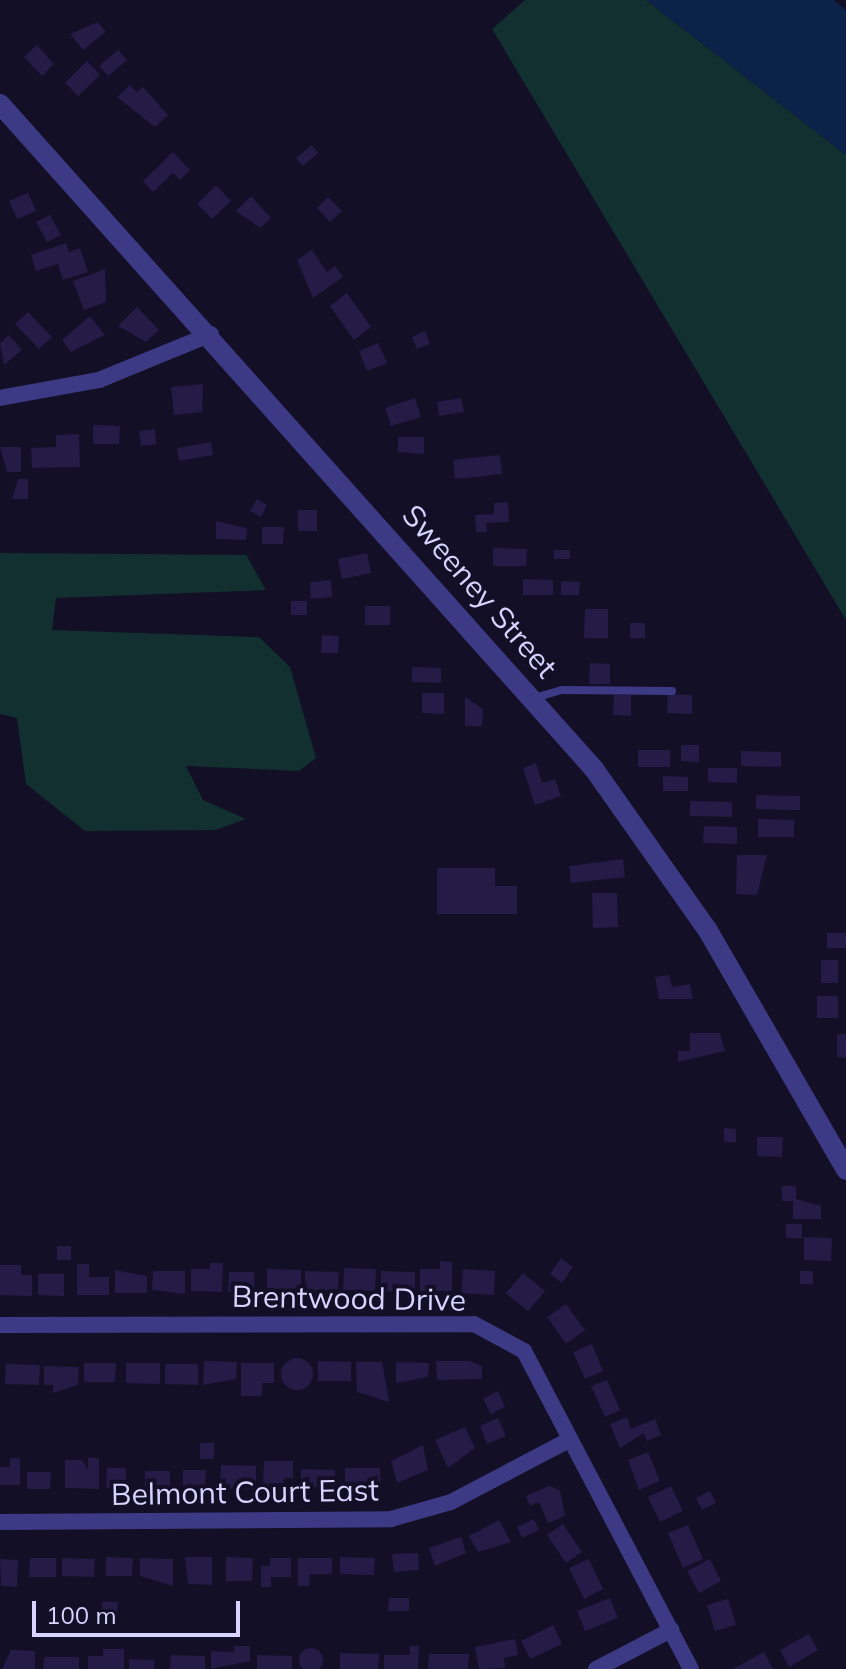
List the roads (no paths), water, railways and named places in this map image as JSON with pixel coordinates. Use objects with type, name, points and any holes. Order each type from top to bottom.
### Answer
[{"type":"street","name":"Sweeney Street","points":[[0,104],[211,334],[594,769],[707,929],[846,1170]]},
{"type":"street","points":[[0,398],[99,380],[211,334]]},
{"type":"street","name":"Brentwood Drive","points":[[0,1325],[474,1324],[524,1351],[691,1669]]},
{"type":"street","name":"Belmont Court East","points":[[0,1522],[391,1519],[451,1502],[569,1440]]},
{"type":"street","points":[[596,1669],[671,1630]]},
{"type":"lane","points":[[533,698],[562,690],[672,691]]},
{"type":"water","points":[[646,0],[834,0],[846,10],[846,155]]}]
